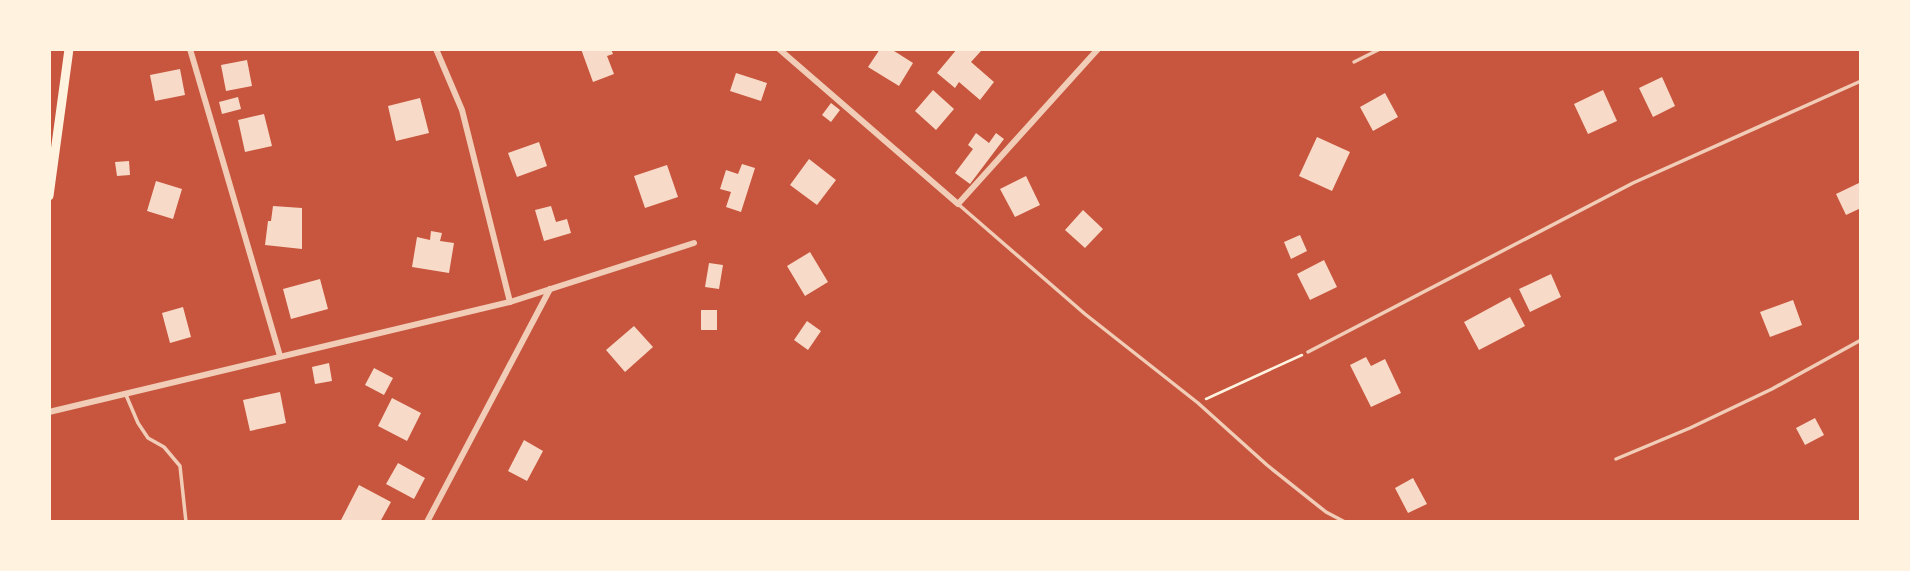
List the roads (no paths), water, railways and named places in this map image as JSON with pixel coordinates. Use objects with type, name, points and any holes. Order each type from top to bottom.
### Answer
[{"type":"main road","points":[[49,196],[69,49]]},
{"type":"street","points":[[190,49],[280,356]]},
{"type":"street","points":[[436,49],[462,110],[510,302]]},
{"type":"street","points":[[779,49],[958,204],[1098,49]]},
{"type":"street","points":[[49,411],[510,302],[694,243]]},
{"type":"street","points":[[427,522],[550,288]]},
{"type":"lane","points":[[1354,62],[1380,49]]},
{"type":"lane","points":[[1308,352],[1633,183],[1861,81]]},
{"type":"lane","points":[[958,204],[1085,314],[1198,403],[1286,481],[1326,512],[1345,522]]},
{"type":"lane","points":[[1616,459],[1772,389],[1861,340]]},
{"type":"lane","points":[[125,393],[148,438],[164,447],[180,466],[186,522]]}]
